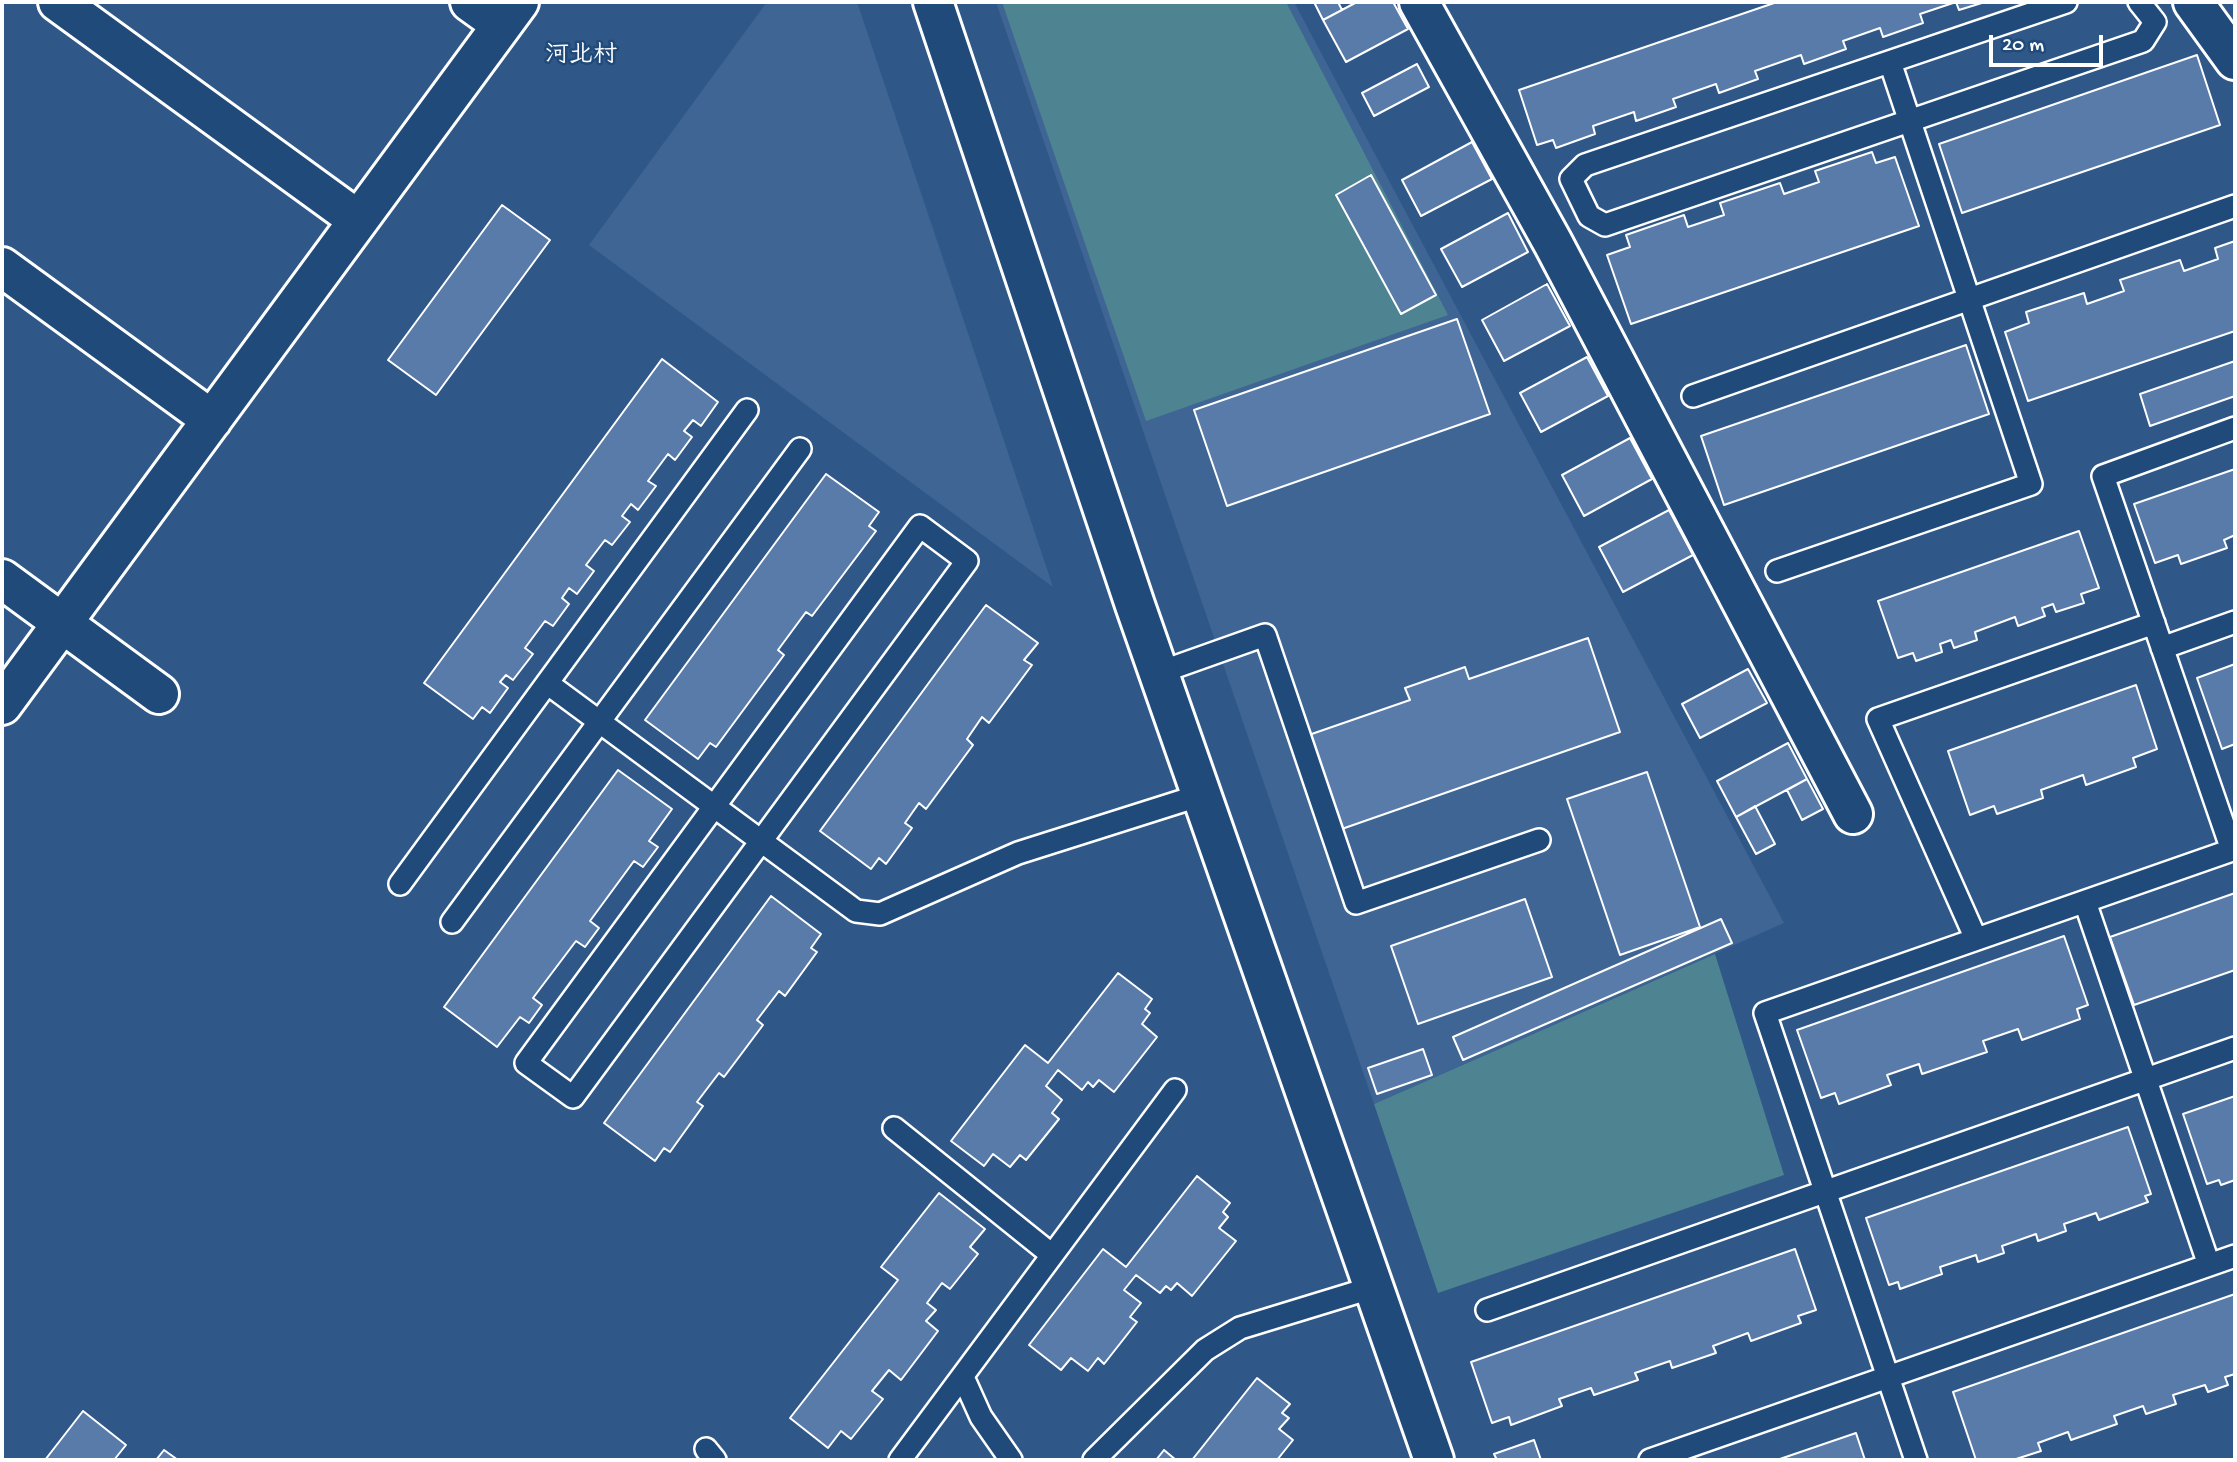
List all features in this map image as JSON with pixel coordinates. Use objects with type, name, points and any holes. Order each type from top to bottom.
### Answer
[{"type":"street","points":[[58,2],[358,220]]},
{"type":"street","points":[[2,705],[510,13],[470,2]]},
{"type":"street","points":[[933,2],[1158,673],[1434,1460]]},
{"type":"street","points":[[1419,2],[1553,243],[1853,814]]},
{"type":"street","points":[[2193,2],[2235,60]]},
{"type":"street","points":[[2,267],[212,419]]},
{"type":"street","points":[[2,579],[159,694]]},
{"type":"lane","points":[[2066,2],[1585,165],[1571,179],[1589,216],[1605,225],[2143,41],[2155,22],[2139,2]]},
{"type":"lane","points":[[1777,571],[2031,484],[1890,62]]},
{"type":"lane","points":[[1693,396],[2235,205]]},
{"type":"lane","points":[[400,884],[747,410]]},
{"type":"lane","points":[[1916,1460],[1765,1013],[2234,849],[2103,476],[2235,428]]},
{"type":"lane","points":[[452,922],[800,449]]},
{"type":"lane","points":[[920,527],[967,561],[573,1097],[526,1063],[714,807],[920,527]]},
{"type":"lane","points":[[2162,648],[2235,622]]},
{"type":"lane","points":[[1976,939],[1878,719],[2154,623]]},
{"type":"lane","points":[[1158,673],[1265,635],[1356,903],[1539,839]]},
{"type":"lane","points":[[547,683],[856,911],[880,914],[1018,853],[1202,796]]},
{"type":"lane","points":[[2085,902],[2209,1265]]},
{"type":"lane","points":[[1487,1310],[2235,1048]]},
{"type":"lane","points":[[900,1460],[1175,1090]]},
{"type":"lane","points":[[894,1128],[1052,1255]]},
{"type":"lane","points":[[1650,1460],[2235,1256]]},
{"type":"lane","points":[[1094,1460],[1205,1350],[1240,1328],[1374,1287]]},
{"type":"lane","points":[[963,1377],[981,1417],[1011,1460]]},
{"type":"shaded area","points":[[767,2],[857,2],[1053,587],[589,245]]},
{"type":"shaded area","points":[[996,2],[1294,2],[1784,923],[1374,1104]]},
{"type":"green space","points":[[1002,2],[1286,2],[1448,315],[1146,421]]},
{"type":"green space","points":[[1715,954],[1784,1175],[1438,1293],[1374,1104]]},
{"type":"building","points":[[1314,2],[1338,2],[1342,10],[1323,20]]},
{"type":"building","points":[[1357,2],[1393,2],[1408,29],[1346,62],[1323,20]]},
{"type":"building","points":[[1777,2],[1956,2],[1920,14],[1923,23],[1883,37],[1880,28],[1843,41],[1846,49],[1804,64],[1801,55],[1755,71],[1758,79],[1719,93],[1716,84],[1673,99],[1676,107],[1636,121],[1634,112],[1593,126],[1595,134],[1556,148],[1553,140],[1537,145],[1519,90]]},
{"type":"building","points":[[1956,2],[1985,2],[1959,10]]},
{"type":"building","points":[[2197,55],[2220,125],[1962,213],[1939,144]]},
{"type":"building","points":[[1417,64],[1429,87],[1374,116],[1362,93]]},
{"type":"building","points":[[1472,142],[1492,179],[1421,216],[1402,180]]},
{"type":"building","points":[[1872,152],[1876,163],[1895,157],[1919,226],[1631,324],[1607,255],[1630,247],[1626,235],[1684,215],[1688,227],[1724,215],[1720,203],[1780,183],[1784,194],[1819,182],[1815,171]]},
{"type":"building","points":[[1371,175],[1436,295],[1401,314],[1336,195]]},
{"type":"building","points":[[502,205],[550,240],[436,395],[388,360]]},
{"type":"building","points":[[1508,213],[1528,252],[1462,287],[1441,249]]},
{"type":"building","points":[[2235,241],[2235,331],[2028,401],[2005,332],[2029,323],[2026,312],[2084,293],[2087,304],[2124,291],[2120,280],[2180,260],[2184,271],[2218,259],[2215,248]]},
{"type":"building","points":[[1547,284],[1570,326],[1504,361],[1482,320]]},
{"type":"building","points":[[1457,319],[1490,414],[1227,506],[1194,410]]},
{"type":"building","points":[[1966,345],[1989,414],[1724,505],[1701,436]]},
{"type":"building","points":[[1587,357],[1608,396],[1541,432],[1520,393]]},
{"type":"building","points":[[662,359],[718,402],[701,426],[693,420],[684,431],[692,437],[675,460],[668,454],[648,481],[656,486],[638,510],[631,504],[622,516],[630,522],[612,545],[605,540],[586,565],[594,571],[577,594],[569,588],[562,598],[569,604],[553,626],[545,621],[525,648],[533,654],[513,680],[506,675],[500,682],[508,688],[490,713],[482,707],[473,719],[424,683]]},
{"type":"building","points":[[2235,361],[2235,396],[2150,426],[2140,394]]},
{"type":"building","points":[[1630,438],[1652,479],[1584,516],[1562,475]]},
{"type":"building","points":[[2235,469],[2235,535],[2224,540],[2227,548],[2181,564],[2178,555],[2155,563],[2134,504]]},
{"type":"building","points":[[826,474],[879,512],[869,526],[876,531],[812,616],[806,612],[778,650],[784,655],[716,747],[710,743],[698,759],[645,720]]},
{"type":"building","points":[[1669,510],[1693,555],[1623,592],[1599,547]]},
{"type":"building","points":[[2079,531],[2099,588],[2081,594],[2084,603],[2056,612],[2053,604],[2042,608],[2045,616],[2018,626],[2015,617],[1975,632],[1977,640],[1954,648],[1951,640],[1940,644],[1942,652],[1916,661],[1913,653],[1898,658],[1878,601]]},
{"type":"building","points":[[986,605],[1038,643],[1024,660],[1032,665],[989,723],[982,717],[967,739],[973,745],[926,809],[919,803],[905,823],[912,828],[886,864],[879,858],[871,869],[820,831]]},
{"type":"building","points":[[1588,638],[1620,732],[1336,831],[1303,737],[1410,700],[1405,688],[1465,667],[1469,679]]},
{"type":"building","points":[[2235,664],[2235,744],[2222,749],[2197,678]]},
{"type":"building","points":[[1748,669],[1767,703],[1700,738],[1682,704]]},
{"type":"building","points":[[2136,685],[2157,749],[2133,758],[2136,767],[2086,785],[2083,775],[2041,790],[2043,798],[1997,814],[1994,806],[1970,815],[1948,751]]},
{"type":"building","points":[[1788,743],[1807,779],[1736,817],[1717,781]]},
{"type":"building","points":[[618,770],[672,809],[649,841],[658,847],[643,867],[634,861],[590,921],[599,928],[585,947],[576,941],[533,998],[542,1005],[529,1023],[520,1017],[497,1047],[444,1007]]},
{"type":"building","points":[[1647,772],[1700,927],[1620,955],[1567,799]]},
{"type":"building","points":[[1807,779],[1823,809],[1802,820],[1787,790]]},
{"type":"building","points":[[1755,806],[1775,844],[1756,854],[1736,817]]},
{"type":"building","points":[[2235,893],[2235,970],[2134,1005],[2110,937]]},
{"type":"building","points":[[771,896],[821,934],[811,948],[817,952],[785,996],[779,991],[757,1020],[763,1025],[724,1077],[719,1073],[697,1102],[703,1106],[670,1152],[664,1148],[655,1161],[604,1123]]},
{"type":"building","points":[[1525,899],[1552,977],[1418,1024],[1391,946]]},
{"type":"building","points":[[1721,919],[1732,943],[1463,1060],[1453,1037]]},
{"type":"building","points":[[2064,936],[2088,1005],[2077,1009],[2080,1019],[2022,1040],[2018,1029],[1983,1041],[1987,1052],[1922,1074],[1919,1064],[1887,1075],[1891,1085],[1839,1104],[1835,1093],[1821,1098],[1797,1030]]},
{"type":"building","points":[[1118,973],[1152,999],[1145,1009],[1150,1013],[1142,1024],[1157,1037],[1114,1092],[1099,1080],[1093,1087],[1088,1082],[1082,1090],[1058,1070],[1046,1086],[1062,1100],[1052,1113],[1059,1119],[1026,1160],[1020,1155],[1010,1167],[993,1154],[984,1166],[951,1141],[1025,1045],[1048,1063]]},
{"type":"building","points":[[1423,1049],[1432,1075],[1377,1094],[1368,1068]]},
{"type":"building","points":[[2235,1096],[2235,1180],[2221,1185],[2219,1180],[2207,1184],[2183,1114]]},
{"type":"building","points":[[2128,1127],[2151,1194],[2145,1196],[2148,1202],[2099,1220],[2096,1213],[2064,1224],[2066,1231],[2038,1241],[2036,1234],[2002,1246],[2004,1253],[1978,1262],[1976,1255],[1940,1267],[1942,1274],[1900,1289],[1898,1282],[1889,1285],[1866,1218]]},
{"type":"building","points":[[1197,1176],[1230,1203],[1223,1212],[1228,1217],[1219,1228],[1236,1241],[1192,1296],[1177,1283],[1171,1290],[1166,1286],[1160,1293],[1136,1275],[1124,1290],[1141,1303],[1130,1317],[1137,1322],[1104,1364],[1098,1358],[1088,1371],[1071,1358],[1061,1370],[1029,1345],[1103,1249],[1126,1267]]},
{"type":"building","points":[[939,1193],[985,1229],[970,1247],[978,1254],[950,1289],[942,1283],[927,1303],[936,1310],[926,1321],[938,1331],[901,1380],[889,1370],[872,1391],[883,1399],[851,1439],[841,1431],[828,1448],[790,1418],[898,1280],[881,1267]]},
{"type":"building","points":[[1795,1249],[1816,1310],[1798,1316],[1801,1323],[1751,1341],[1748,1333],[1713,1346],[1716,1353],[1672,1368],[1670,1361],[1635,1373],[1638,1380],[1594,1395],[1591,1388],[1559,1399],[1562,1406],[1511,1425],[1509,1417],[1492,1423],[1471,1362]]},
{"type":"building","points":[[2235,1294],[2235,1374],[2225,1377],[2228,1385],[2208,1392],[2205,1385],[2173,1395],[2176,1404],[2146,1414],[2143,1406],[2114,1416],[2117,1424],[2071,1440],[2068,1432],[2038,1443],[2041,1451],[2013,1460],[1976,1460],[1953,1392]]},
{"type":"building","points":[[1257,1378],[1290,1404],[1282,1413],[1289,1418],[1279,1429],[1293,1440],[1277,1460],[1192,1460]]},
{"type":"building","points":[[83,1411],[126,1445],[114,1460],[45,1460]]},
{"type":"building","points":[[1856,1433],[1865,1460],[1777,1460]]},
{"type":"building","points":[[1534,1440],[1541,1460],[1497,1460],[1494,1454]]},
{"type":"building","points":[[164,1450],[178,1460],[156,1460]]},
{"type":"building","points":[[1164,1450],[1176,1460],[1156,1460]]},
{"type":"district","name":"河北村","points":[[581,57]]}]
